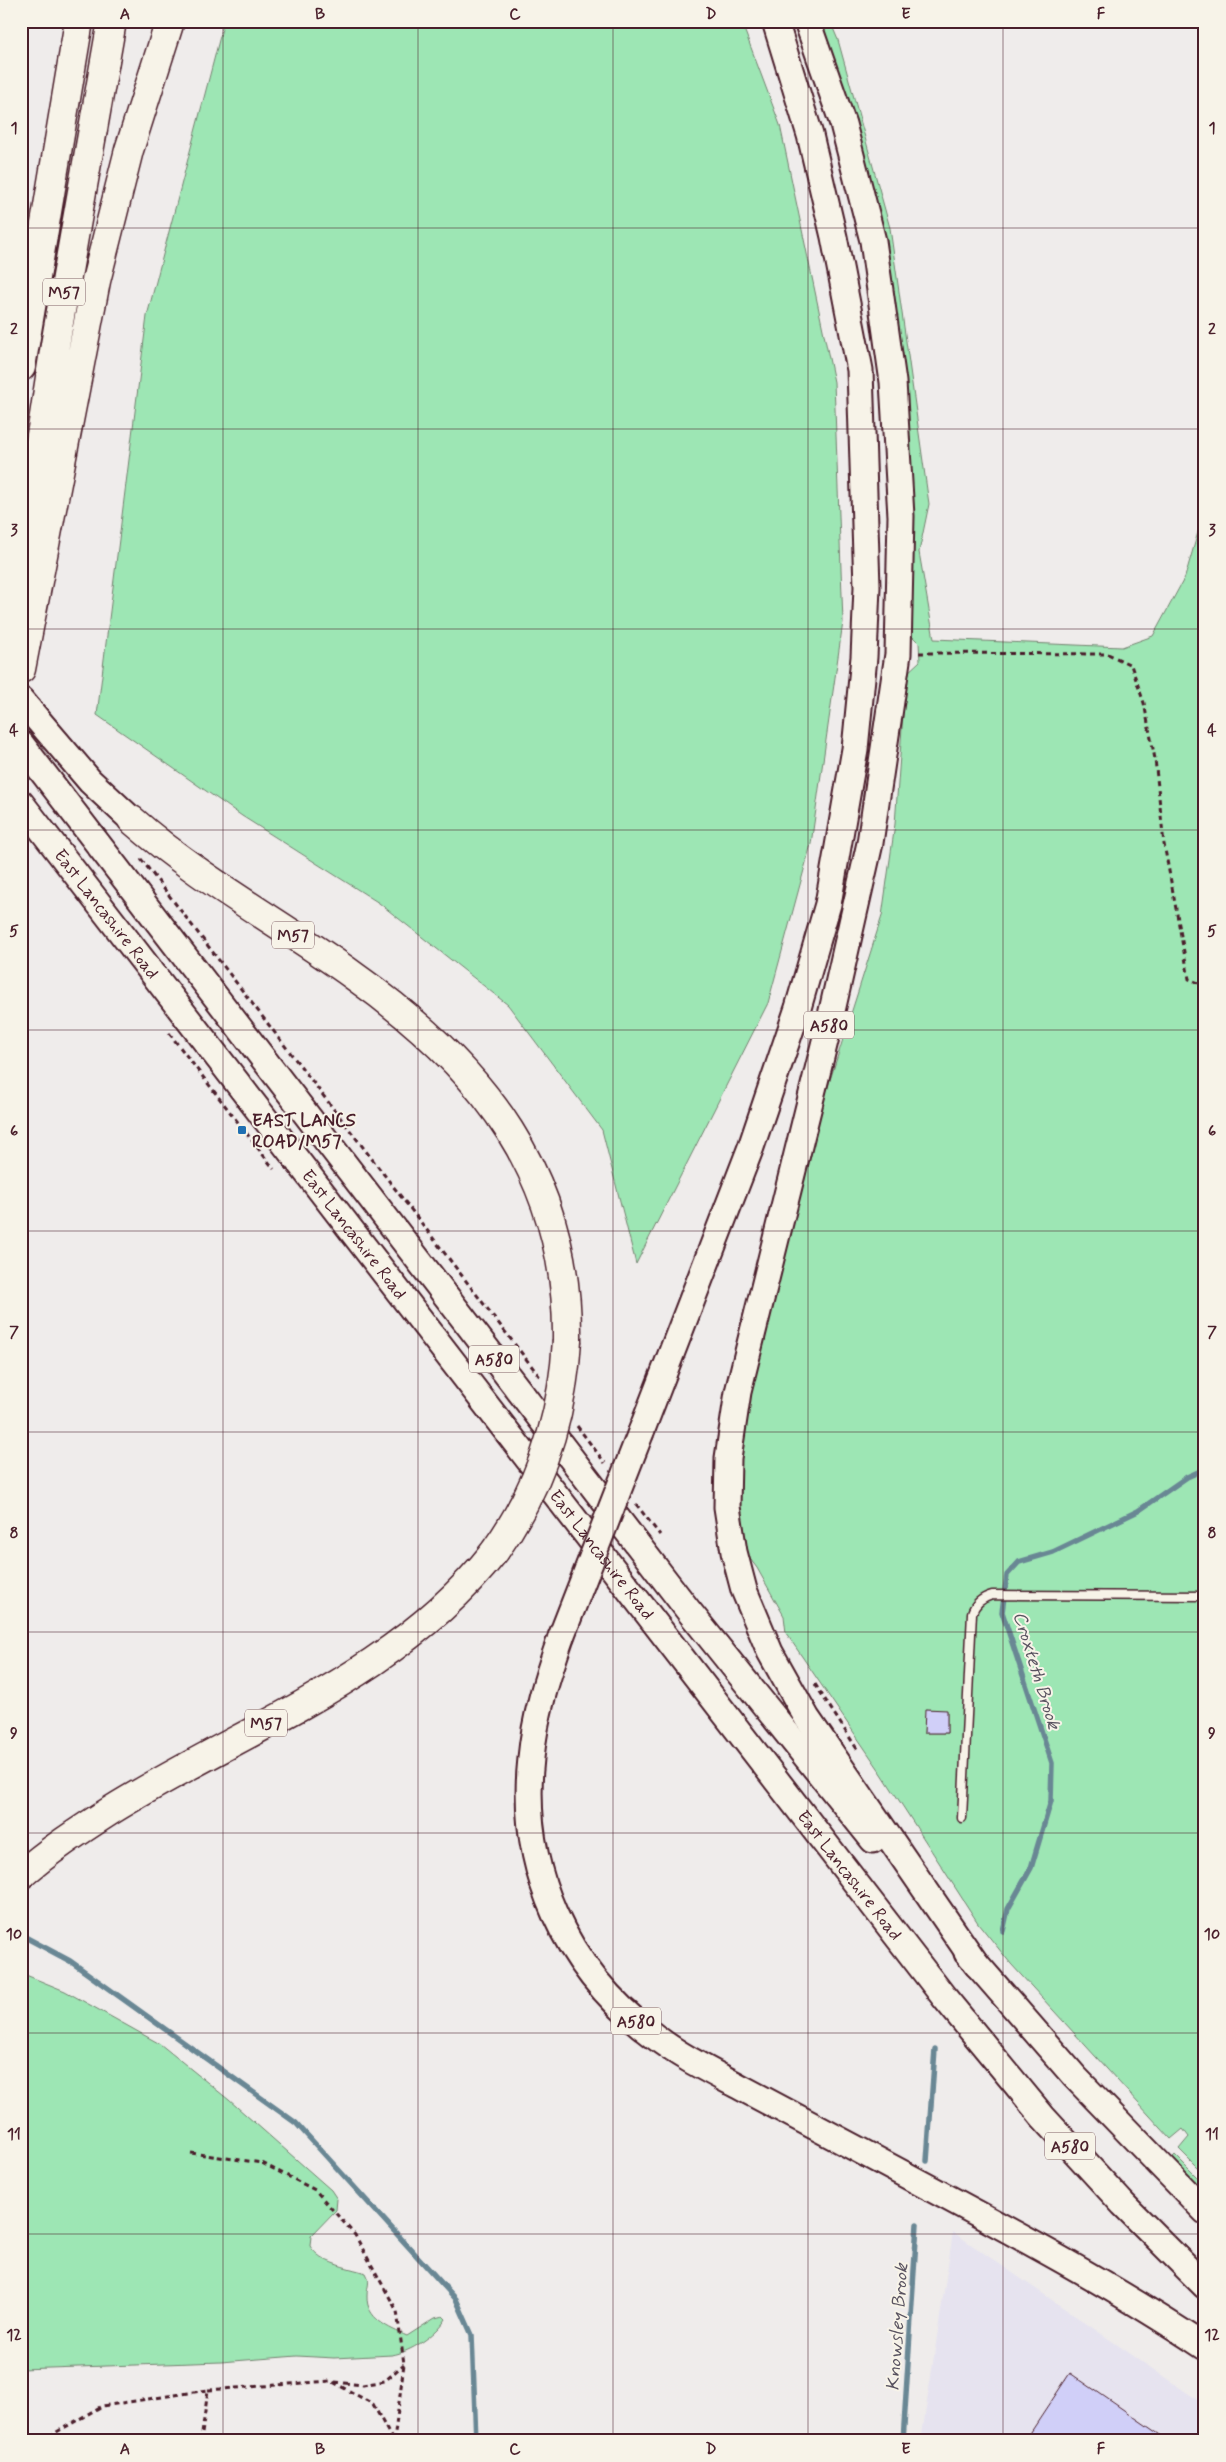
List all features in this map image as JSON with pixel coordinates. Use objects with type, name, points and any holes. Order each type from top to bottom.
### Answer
[{"type":"highway","name":"M57","points":[[21,367],[79,21]]},
{"type":"highway","name":"M57","points":[[21,564],[55,345],[112,21]]},
{"type":"highway","points":[[23,662],[96,281],[129,150],[170,21]]},
{"type":"highway","name":"A580","points":[[775,21],[810,136],[834,238],[860,370],[867,587],[864,657],[855,749],[842,834],[828,904],[811,966],[751,1148],[561,1637],[544,1689],[530,1757],[529,1810],[531,1840],[536,1864],[556,1918],[573,1950],[597,1982],[638,2023],[691,2060],[1002,2226],[1168,2322],[1205,2347]]},
{"type":"highway","name":"A580","points":[[807,21],[843,124],[873,241],[893,382],[901,516],[898,654],[870,843],[827,1033],[738,1392],[728,1458],[727,1507],[734,1552],[744,1590],[770,1652],[807,1718],[977,1965]]},
{"type":"highway","name":"M57","points":[[21,700],[90,781],[132,820],[194,869],[354,975],[399,1010],[451,1055],[478,1085],[513,1134],[535,1176],[547,1207],[557,1244],[564,1282],[567,1340],[560,1406],[545,1457],[521,1510],[495,1551],[470,1581],[427,1622],[365,1668],[141,1792],[78,1831],[21,1876]]},
{"type":"highway","name":"East Lancashire Road","points":[[21,744],[688,1610],[911,1888],[1076,2077],[1205,2211]]},
{"type":"highway","name":"East Lancashire Road","points":[[21,803],[944,1997],[1043,2117],[1123,2204],[1205,2286]]},
{"type":"lane","points":[[962,1818],[972,1613],[974,1607],[980,1601],[992,1596],[1205,1596]]},
{"type":"path","points":[[898,654],[1108,654],[1131,665],[1146,712],[1155,759],[1164,844],[1189,980],[1205,986]]},
{"type":"path","points":[[139,857],[542,1379]]},
{"type":"path","points":[[166,1030],[277,1173]]},
{"type":"path","points":[[571,1418],[607,1464]]},
{"type":"path","points":[[630,1496],[666,1542]]},
{"type":"path","points":[[814,1683],[862,1757]]},
{"type":"path","points":[[191,2153],[262,2163],[315,2190],[355,2235],[397,2311],[404,2364],[394,2441]]},
{"type":"path","points":[[41,2441],[102,2406],[208,2390],[331,2381],[363,2385],[385,2381],[404,2364]]},
{"type":"path","points":[[331,2381],[373,2404],[394,2441]]},
{"type":"path","points":[[201,2441],[208,2390]]},
{"type":"shaded area","points":[[953,2232],[1205,2405],[1205,2441],[921,2441]]},
{"type":"green space","points":[[224,21],[741,21],[780,125],[834,382],[843,622],[811,844],[768,1003],[636,1264],[602,1130],[508,1005],[379,903],[242,816],[97,715],[147,316]]},
{"type":"green space","points":[[815,21],[830,21],[838,40],[890,228],[929,504],[919,552],[934,639],[1122,647],[1153,636],[1185,577],[1205,508],[1205,2175],[1179,2149],[1189,2137],[1183,2129],[1171,2139],[1011,1964],[978,1923],[882,1774],[786,1633],[784,1616],[757,1568],[741,1547],[738,1512],[739,1461],[752,1379],[818,1118],[882,916],[895,824],[906,674],[920,661],[919,643],[907,631],[904,394]],"holes":[[[926,1709],[947,1711],[947,1733],[924,1733]]]},
{"type":"green space","points":[[21,1973],[65,1991],[160,2044],[229,2100],[331,2190],[337,2199],[336,2210],[311,2236],[310,2246],[328,2261],[366,2273],[369,2282],[368,2304],[374,2317],[386,2326],[407,2336],[435,2318],[443,2316],[446,2319],[442,2325],[430,2337],[415,2347],[392,2355],[334,2358],[297,2356],[221,2362],[21,2369]]},
{"type":"green space","points":[[1175,2155],[1205,2185],[1205,2195],[1170,2160]]},
{"type":"building","points":[[925,1709],[947,1710],[947,1733],[924,1733]]},
{"type":"building","points":[[1070,2373],[1169,2441],[1025,2441]]},
{"type":"waterway","name":"Croxteth Brook","points":[[1003,1931],[1008,1909],[1031,1868],[1051,1801],[1052,1763],[1002,1612],[1007,1575],[1019,1562],[1053,1552],[1138,1511],[1187,1477],[1205,1469]]},
{"type":"waterway","points":[[25,1937],[70,1961],[296,2123],[456,2299],[472,2335],[476,2441]]},
{"type":"waterway","points":[[927,2161],[935,2049]]},
{"type":"waterway","name":"Knowsley Brook","points":[[903,2441],[917,2224]]},
{"type":"place","name":"EAST LANCS ROAD/M57","points":[[242,1130]]}]
